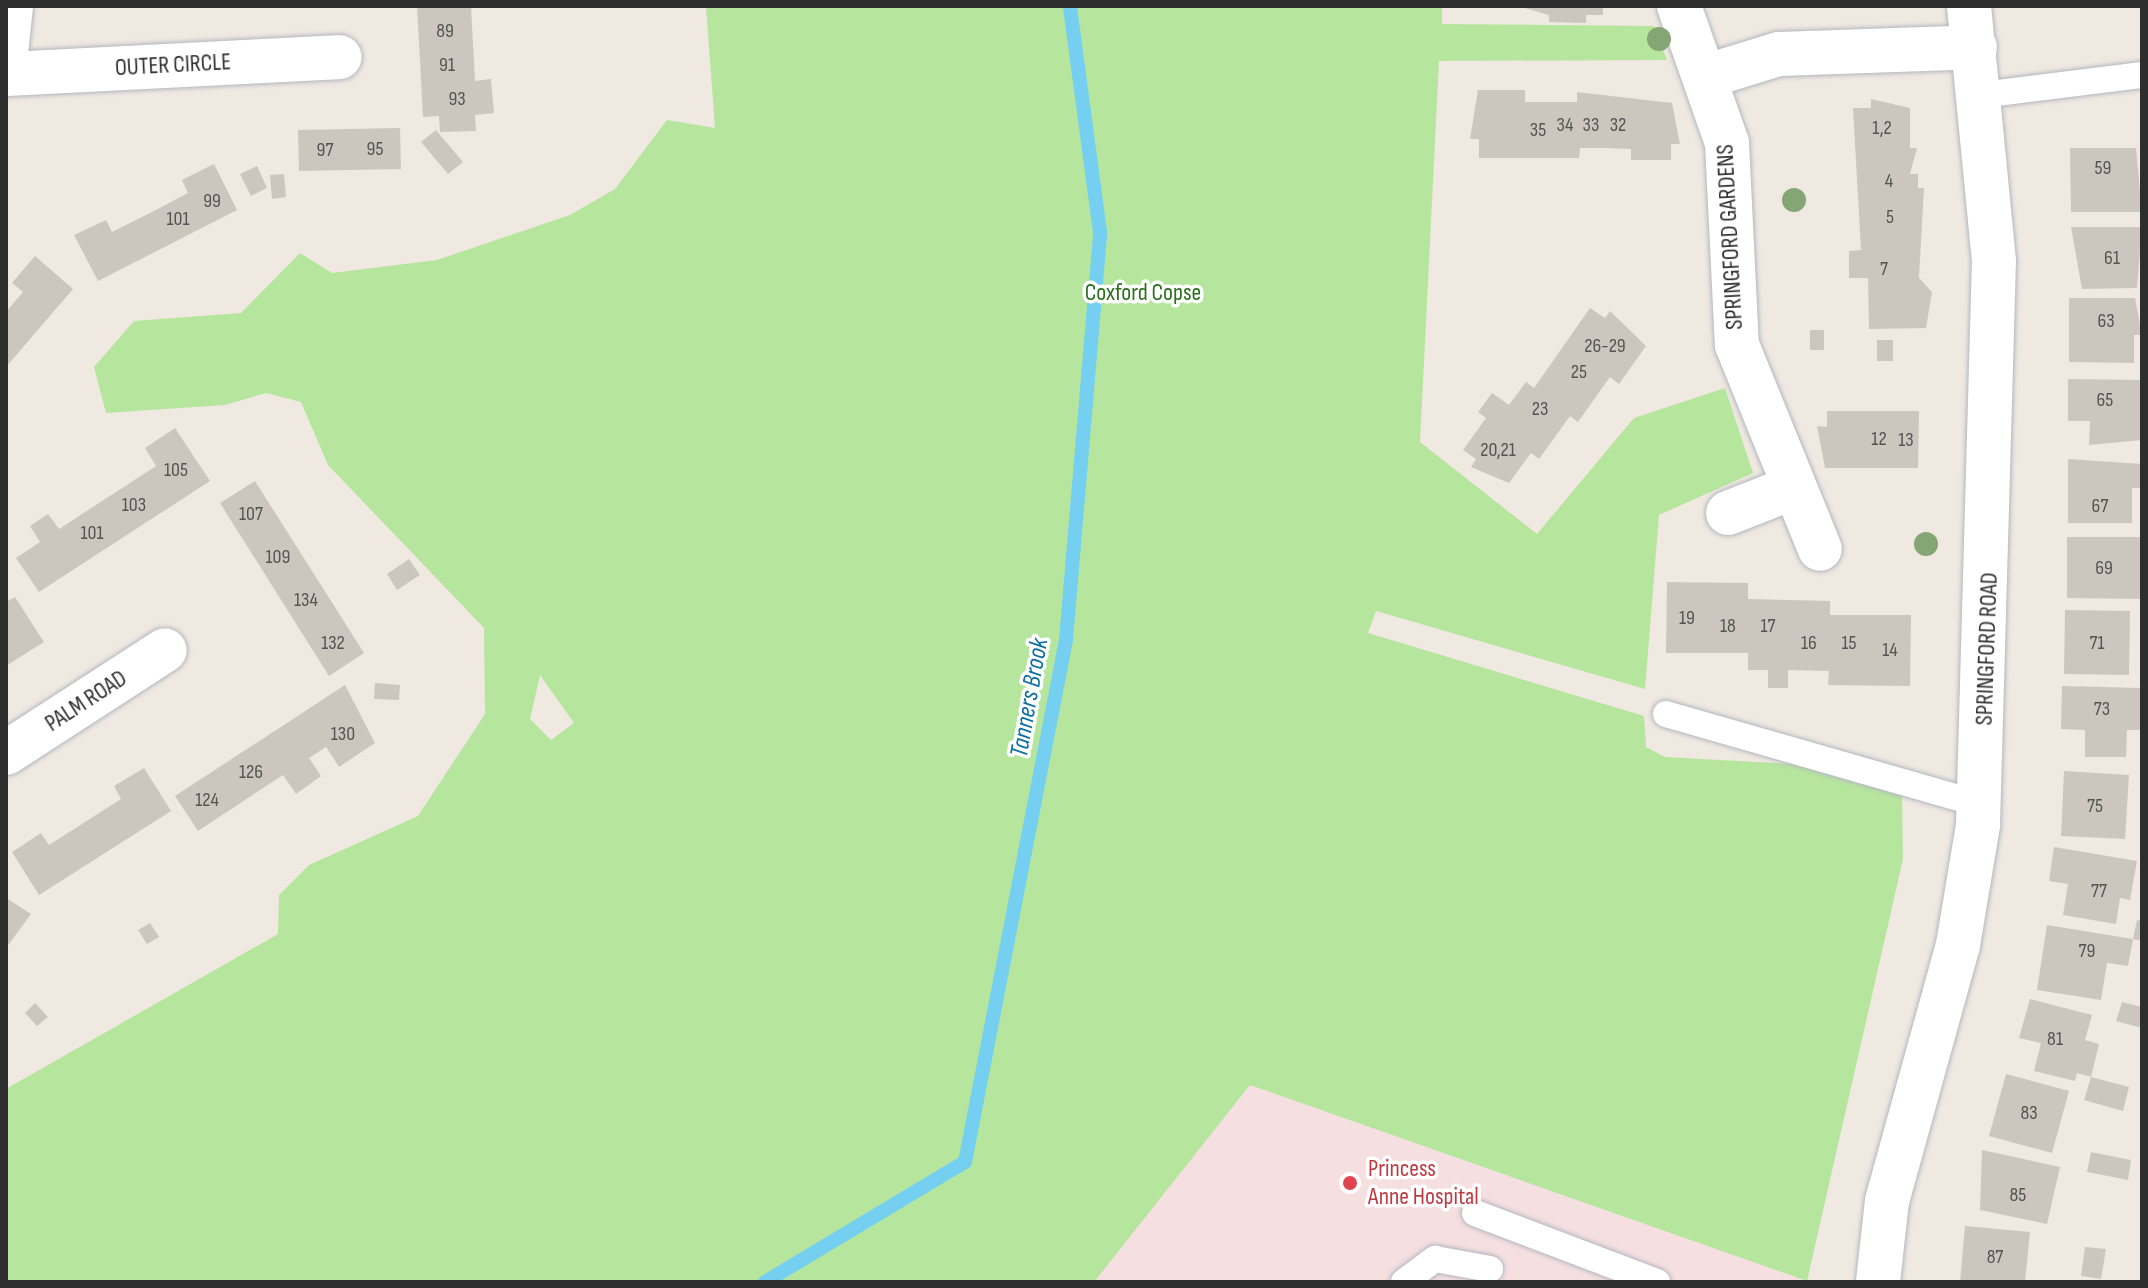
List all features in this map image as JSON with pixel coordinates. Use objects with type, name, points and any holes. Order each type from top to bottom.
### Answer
[{"type":"street","points":[[6,53],[11,6]]},
{"type":"street","name":"SPRINGFORD GARDENS","points":[[1679,6],[1707,76],[1731,179],[1737,345],[1820,549]]},
{"type":"street","points":[[1707,76],[1779,54],[1972,27]]},
{"type":"street","name":"SPRINGFORD ROAD","points":[[1878,1282],[1887,1201],[1958,945],[1979,804],[1994,261],[1981,95],[1972,27]]},
{"type":"street","name":"OUTER CIRCLE","points":[[6,74],[340,57]]},
{"type":"street","points":[[1728,513],[1794,487]]},
{"type":"street","name":"PALM ROAD","points":[[6,753],[165,650]]},
{"type":"lane","points":[[1981,95],[2142,75]]},
{"type":"lane","points":[[1666,714],[1979,804]]},
{"type":"lane","points":[[1475,1213],[1657,1282]]},
{"type":"lane","points":[[1404,1282],[1435,1259],[1490,1269]]},
{"type":"shaded area","name":"Princess Anne Hospital","points":[[1250,1085],[1807,1281],[1807,1282],[1094,1282]]},
{"type":"green space","name":"Coxford Copse","points":[[706,6],[1442,6],[1442,24],[1654,26],[1667,60],[1439,61],[1420,442],[1537,534],[1634,418],[1725,388],[1753,473],[1659,515],[1645,689],[1376,611],[1368,633],[1644,716],[1646,747],[1665,757],[1792,764],[1902,796],[1903,859],[1807,1281],[1250,1085],[1094,1282],[6,1282],[6,1089],[278,934],[279,895],[309,865],[418,816],[485,714],[484,628],[328,465],[301,402],[266,393],[225,405],[106,413],[94,367],[134,321],[241,313],[300,253],[332,273],[437,260],[570,215],[615,189],[667,120],[715,128]],"holes":[[[540,675],[574,723],[551,740],[530,719]]]},
{"type":"building","points":[[417,6],[471,6],[475,81],[491,79],[494,113],[475,115],[476,131],[440,132],[439,116],[423,117]]},
{"type":"building","points":[[1518,6],[1603,6],[1603,15],[1586,15],[1586,23],[1549,22],[1549,15]]},
{"type":"building","points":[[1478,90],[1525,90],[1525,102],[1577,102],[1577,92],[1672,103],[1680,144],[1671,144],[1671,160],[1631,160],[1631,149],[1604,148],[1580,148],[1579,158],[1479,158],[1479,139],[1470,139]]},
{"type":"building","points":[[1871,99],[1910,108],[1910,148],[1917,148],[1910,174],[1918,174],[1918,188],[1924,188],[1919,278],[1932,292],[1926,328],[1869,329],[1868,278],[1849,278],[1849,251],[1861,250],[1853,108],[1871,108]]},
{"type":"building","points":[[400,128],[401,169],[299,171],[298,130]]},
{"type":"building","points":[[436,130],[463,162],[448,174],[421,142]]},
{"type":"building","points":[[2070,148],[2136,148],[2142,212],[2071,212]]},
{"type":"building","points":[[214,164],[237,210],[98,281],[74,235],[106,220],[112,232],[150,213],[188,193],[182,180]]},
{"type":"building","points":[[257,166],[267,188],[251,196],[240,174]]},
{"type":"building","points":[[284,174],[286,197],[272,199],[270,175]]},
{"type":"building","points":[[2071,227],[2142,227],[2137,288],[2082,289]]},
{"type":"building","points":[[35,256],[73,289],[6,367],[6,312],[23,292],[12,283]]},
{"type":"building","points":[[2069,298],[2135,298],[2142,335],[2134,335],[2134,363],[2069,362]]},
{"type":"building","points":[[1590,308],[1605,318],[1610,311],[1646,346],[1619,384],[1610,377],[1578,422],[1570,416],[1539,459],[1531,453],[1509,483],[1471,467],[1476,459],[1463,450],[1486,418],[1478,412],[1492,393],[1509,405],[1526,382],[1534,388]]},
{"type":"building","points":[[1810,330],[1824,330],[1824,350],[1810,350]]},
{"type":"building","points":[[1877,340],[1893,340],[1893,361],[1877,361]]},
{"type":"building","points":[[2068,379],[2142,380],[2142,440],[2089,445],[2090,421],[2068,421]]},
{"type":"building","points":[[1827,411],[1919,411],[1918,468],[1825,468],[1817,426],[1827,427]]},
{"type":"building","points":[[175,428],[210,481],[39,592],[16,558],[40,542],[30,526],[48,514],[59,529],[156,466],[145,448]]},
{"type":"building","points":[[2068,459],[2142,464],[2142,488],[2132,488],[2132,523],[2068,523]]},
{"type":"building","points":[[255,481],[364,653],[329,676],[220,503]]},
{"type":"building","points":[[2067,537],[2142,537],[2142,599],[2067,598]]},
{"type":"building","points":[[409,559],[420,575],[397,590],[387,574]]},
{"type":"building","points":[[1667,582],[1748,583],[1748,599],[1830,601],[1830,615],[1911,615],[1910,686],[1828,685],[1829,671],[1788,670],[1788,688],[1768,688],[1768,670],[1748,670],[1748,653],[1666,653]]},
{"type":"building","points":[[15,597],[44,642],[6,666],[6,602]]},
{"type":"building","points":[[2065,610],[2130,611],[2129,675],[2064,674]]},
{"type":"building","points":[[375,683],[400,685],[399,700],[374,699]]},
{"type":"building","points":[[345,685],[375,743],[339,767],[326,747],[309,758],[321,776],[296,794],[283,775],[198,831],[175,796]]},
{"type":"building","points":[[2062,686],[2142,688],[2142,730],[2127,730],[2126,757],[2085,757],[2085,730],[2061,729]]},
{"type":"building","points":[[144,768],[171,811],[39,895],[12,852],[41,833],[49,845],[121,799],[114,786]]},
{"type":"building","points":[[2064,771],[2129,775],[2125,839],[2061,836]]},
{"type":"building","points":[[2054,847],[2137,861],[2130,900],[2120,898],[2116,924],[2063,915],[2068,884],[2049,881]]},
{"type":"building","points":[[6,898],[31,914],[6,948]]},
{"type":"building","points":[[2137,920],[2142,921],[2142,941],[2133,939]]},
{"type":"building","points":[[150,923],[159,937],[147,944],[138,930]]},
{"type":"building","points":[[2047,925],[2133,939],[2128,966],[2107,963],[2101,1000],[2037,990]]},
{"type":"building","points":[[2030,999],[2092,1015],[2085,1040],[2099,1044],[2091,1077],[2077,1073],[2075,1081],[2034,1071],[2041,1043],[2019,1038]]},
{"type":"building","points":[[2122,1002],[2142,1007],[2142,1028],[2116,1021]]},
{"type":"building","points":[[35,1003],[48,1017],[37,1026],[25,1013]]},
{"type":"building","points":[[2006,1074],[2069,1091],[2052,1153],[1989,1136]]},
{"type":"building","points":[[2091,1077],[2129,1087],[2123,1111],[2084,1100]]},
{"type":"building","points":[[1982,1150],[2060,1167],[2047,1224],[1980,1210]]},
{"type":"building","points":[[2091,1152],[2131,1160],[2128,1180],[2087,1172]]},
{"type":"building","points":[[1965,1226],[2030,1232],[2025,1282],[1960,1282]]},
{"type":"building","points":[[2085,1247],[2106,1249],[2101,1279],[2081,1276]]},
{"type":"waterway","name":"Tanners Brook","points":[[765,1282],[965,1162],[1066,640],[1100,232],[1070,6]]},
{"type":"place","name":"Princess Anne Hospital","points":[[1350,1183]]}]
